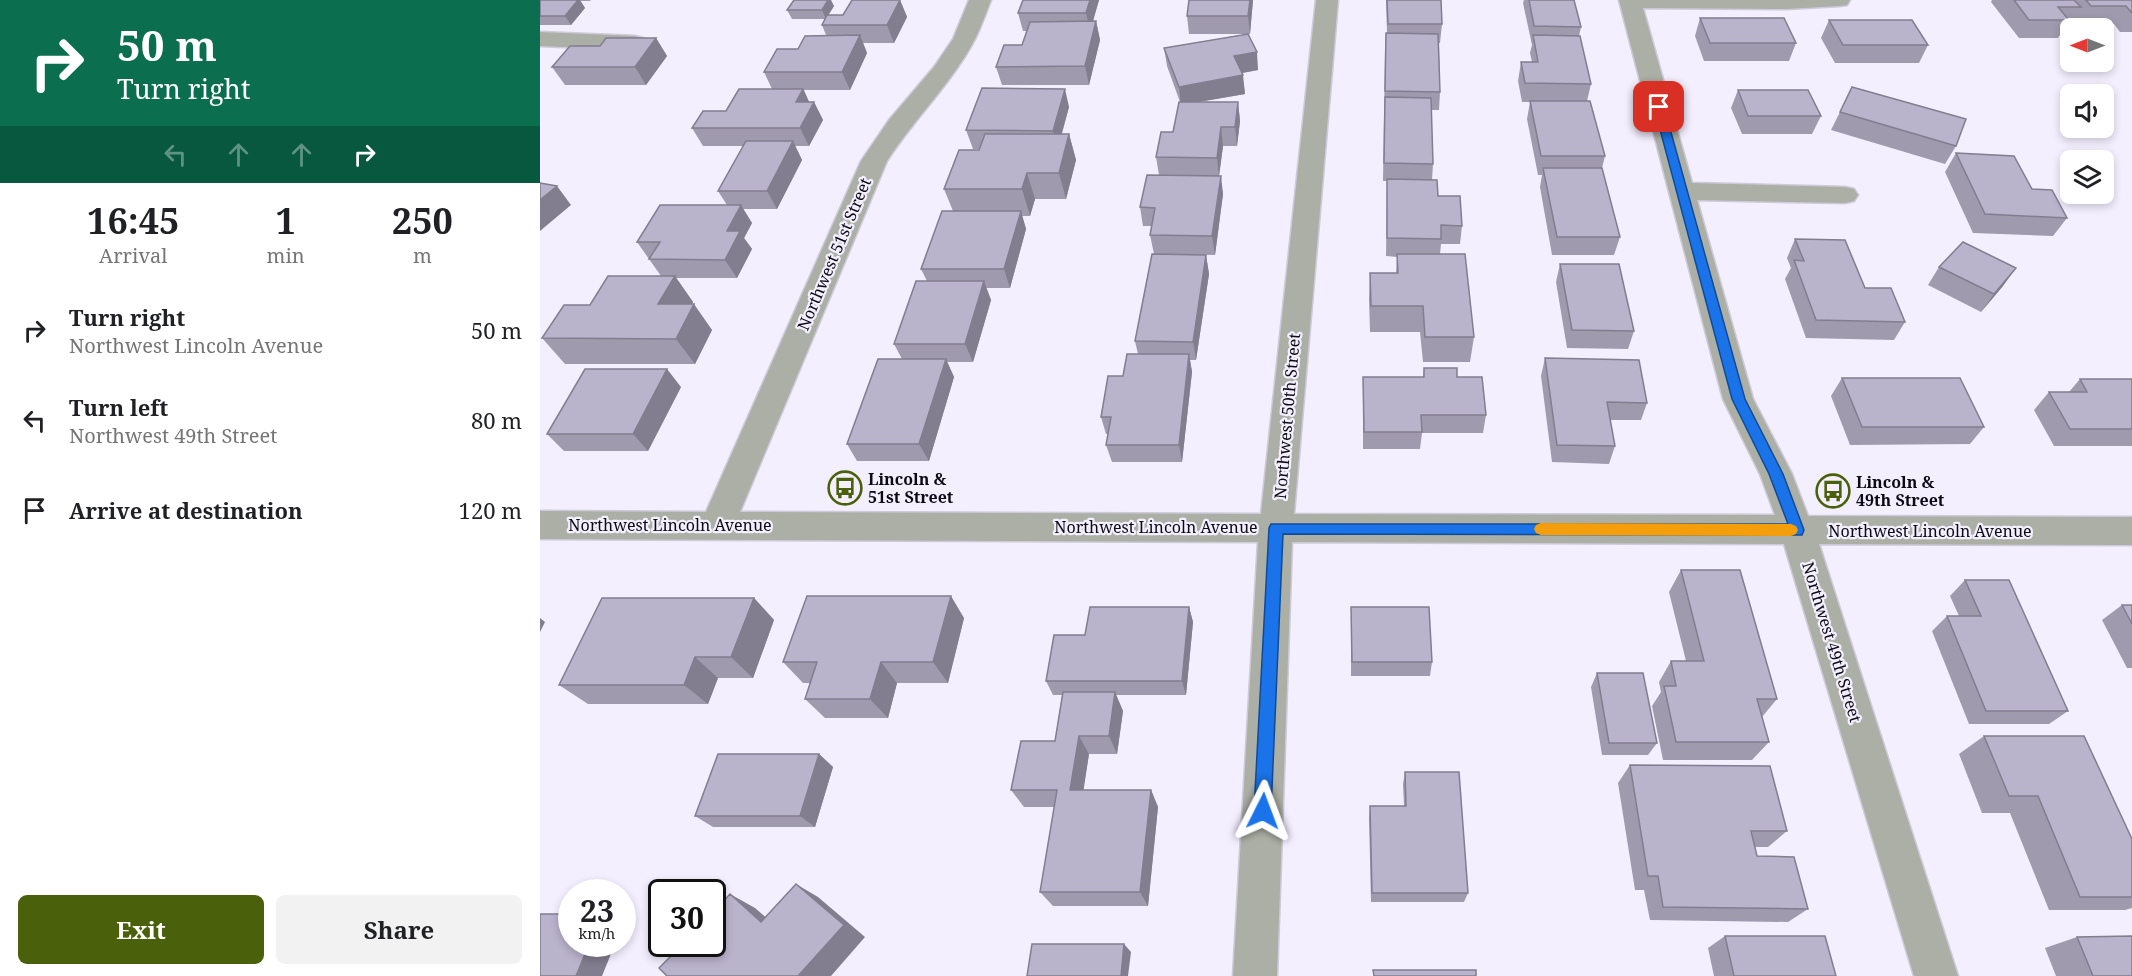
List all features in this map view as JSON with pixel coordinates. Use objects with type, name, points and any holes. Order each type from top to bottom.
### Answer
[{"type":"street","name":"Northwest 51st Street","points":[[717,525],[874,161],[898,125],[942,72],[964,39],[980,0]]},
{"type":"street","name":"Northwest 50th Street","points":[[1255,976],[1276,528],[1327,0]]},
{"type":"street","points":[[1630,1],[1787,3],[1839,0]]},
{"type":"street","name":"Northwest 49th Street","points":[[1630,1],[1738,399],[1776,474],[1797,530],[1936,976]]},
{"type":"street","points":[[540,39],[635,43]]},
{"type":"street","points":[[1682,191],[1845,195]]},
{"type":"street","name":"Northwest Lincoln Avenue","points":[[540,525],[2132,531]]},
{"type":"building","points":[[540,0],[578,0],[565,16],[540,16]]},
{"type":"building","points":[[794,0],[828,0],[822,10],[787,10]]},
{"type":"building","points":[[852,0],[900,0],[887,25],[822,25],[827,15],[843,15]]},
{"type":"building","points":[[1023,0],[1090,0],[1086,13],[1018,13]]},
{"type":"building","points":[[1189,0],[1250,0],[1248,16],[1187,16]]},
{"type":"building","points":[[1387,0],[1441,0],[1442,24],[1388,24]]},
{"type":"building","points":[[1529,0],[1574,0],[1581,27],[1534,26]]},
{"type":"building","points":[[2014,0],[2074,0],[2081,7],[2058,7],[2067,18],[2060,18],[2060,20],[2029,20]]},
{"type":"building","points":[[2086,0],[2132,0],[2132,13],[2126,6],[2091,6]]},
{"type":"building","points":[[1700,18],[1784,18],[1796,43],[1710,43]]},
{"type":"building","points":[[1829,20],[1912,20],[1928,45],[1843,45]]},
{"type":"building","points":[[1096,21],[1085,66],[996,67],[1004,45],[1022,45],[1030,22]]},
{"type":"building","points":[[1386,33],[1438,34],[1440,92],[1385,91]]},
{"type":"building","points":[[1248,34],[1257,52],[1234,56],[1243,75],[1179,87],[1164,48]]},
{"type":"building","points":[[860,35],[842,72],[764,72],[777,49],[798,49],[805,36]]},
{"type":"building","points":[[1533,35],[1580,36],[1591,84],[1525,83],[1521,62],[1538,62]]},
{"type":"building","points":[[606,38],[656,38],[635,67],[552,67],[570,46],[600,46]]},
{"type":"building","points":[[1852,87],[1966,119],[1956,146],[1840,112]]},
{"type":"building","points":[[982,88],[1065,89],[1053,131],[966,130]]},
{"type":"building","points":[[739,89],[803,89],[796,102],[814,102],[800,128],[692,128],[703,111],[726,111]]},
{"type":"building","points":[[1738,90],[1808,90],[1821,116],[1748,116]]},
{"type":"building","points":[[1385,97],[1431,98],[1433,164],[1384,163]]},
{"type":"building","points":[[1530,101],[1590,101],[1605,156],[1541,156]]},
{"type":"building","points":[[1179,102],[1238,102],[1235,127],[1221,127],[1217,158],[1156,157],[1161,132],[1173,132]]},
{"type":"building","points":[[985,134],[1069,134],[1059,173],[1027,173],[1022,189],[944,189],[959,150],[979,150]]},
{"type":"building","points":[[746,141],[793,141],[767,191],[718,191]]},
{"type":"building","points":[[1956,153],[2014,156],[2032,189],[2052,190],[2067,218],[1985,214]]},
{"type":"building","points":[[1543,168],[1602,168],[1620,237],[1557,237]]},
{"type":"building","points":[[1147,175],[1221,176],[1212,236],[1150,235],[1155,208],[1140,207]]},
{"type":"building","points":[[1387,179],[1437,180],[1438,196],[1460,196],[1462,226],[1441,225],[1441,239],[1387,238]]},
{"type":"building","points":[[540,183],[557,186],[540,200]]},
{"type":"building","points":[[660,205],[741,205],[727,231],[740,231],[725,260],[649,259],[660,242],[637,242]]},
{"type":"building","points":[[942,211],[1021,211],[1004,269],[921,269]]},
{"type":"building","points":[[1795,239],[1845,240],[1865,288],[1891,288],[1905,322],[1816,320],[1794,260],[1804,261]]},
{"type":"building","points":[[1963,242],[2016,268],[1994,294],[1939,267]]},
{"type":"building","points":[[1152,254],[1206,255],[1193,342],[1135,341]]},
{"type":"building","points":[[1397,254],[1465,254],[1474,337],[1425,337],[1423,306],[1371,306],[1370,273],[1398,273]]},
{"type":"building","points":[[1560,264],[1619,264],[1634,331],[1572,330]]},
{"type":"building","points":[[608,276],[675,276],[658,304],[694,304],[676,339],[542,338],[564,305],[590,305]]},
{"type":"building","points":[[916,281],[984,281],[965,344],[894,344]]},
{"type":"building","points":[[1127,354],[1189,354],[1179,445],[1106,445],[1111,417],[1101,417],[1108,376],[1123,376]]},
{"type":"building","points":[[1545,358],[1639,360],[1647,403],[1607,402],[1615,446],[1557,445]]},
{"type":"building","points":[[878,359],[946,359],[919,444],[847,444]]},
{"type":"building","points":[[1424,368],[1457,368],[1457,377],[1482,377],[1486,415],[1421,415],[1422,432],[1364,432],[1363,377],[1424,377]]},
{"type":"building","points":[[585,369],[667,369],[633,434],[547,434]]},
{"type":"building","points":[[1842,378],[1960,378],[1984,427],[1862,427]]},
{"type":"building","points":[[2080,379],[2132,379],[2132,429],[2070,429],[2049,392],[2087,392]]},
{"type":"building","points":[[1681,570],[1740,570],[1777,699],[1757,699],[1769,742],[1676,742],[1664,686],[1676,686],[1671,661],[1704,661]]},
{"type":"building","points":[[1965,580],[2009,580],[2068,711],[1986,711],[1947,616],[1981,616]]},
{"type":"building","points":[[807,596],[951,596],[933,662],[881,662],[870,699],[805,699],[817,662],[783,662]]},
{"type":"building","points":[[602,598],[754,598],[731,657],[695,657],[684,685],[559,685]]},
{"type":"building","points":[[2122,605],[2132,605],[2132,624]]},
{"type":"building","points":[[1090,607],[1189,607],[1182,681],[1046,681],[1054,635],[1085,635]]},
{"type":"building","points":[[1351,607],[1429,607],[1432,662],[1352,662]]},
{"type":"building","points":[[1597,673],[1643,673],[1657,743],[1609,743]]},
{"type":"building","points":[[1063,692],[1115,692],[1109,736],[1079,736],[1070,790],[1151,790],[1140,892],[1040,892],[1057,790],[1011,790],[1021,741],[1055,741]]},
{"type":"building","points":[[1984,736],[2084,736],[2132,839],[2132,897],[2080,897],[2038,796],[2009,796]]},
{"type":"building","points":[[718,754],[819,754],[800,816],[695,816]]},
{"type":"building","points":[[1630,765],[1770,766],[1787,831],[1751,831],[1757,856],[1794,857],[1808,909],[1663,907],[1658,876],[1648,876]]},
{"type":"building","points":[[1405,772],[1459,772],[1468,893],[1372,893],[1370,806],[1406,806]]},
{"type":"building","points":[[796,884],[844,925],[798,976],[667,976],[659,968],[670,957],[726,957],[726,898],[730,894],[761,922]]},
{"type":"building","points":[[540,914],[558,914],[558,957],[584,957],[576,976],[540,976]]},
{"type":"building","points":[[1725,936],[1825,936],[1836,976],[1734,976]]},
{"type":"building","points":[[2132,936],[2132,976],[2093,976],[2077,937]]},
{"type":"building","points":[[1032,944],[1124,944],[1121,976],[1027,976]]},
{"type":"building","points":[[1373,970],[1476,970],[1476,976],[1374,976]]},
{"type":"slow traffic","points":[[1541,529],[1791,530]]},
{"type":"place","name":"Lincoln & 51st Street","points":[[845,488]]},
{"type":"place","name":"Lincoln & 49th Street","points":[[1833,491]]},
{"type":"route","points":[[1263,811],[1276,528],[1797,530],[1776,474],[1738,399],[1659,107]]}]
